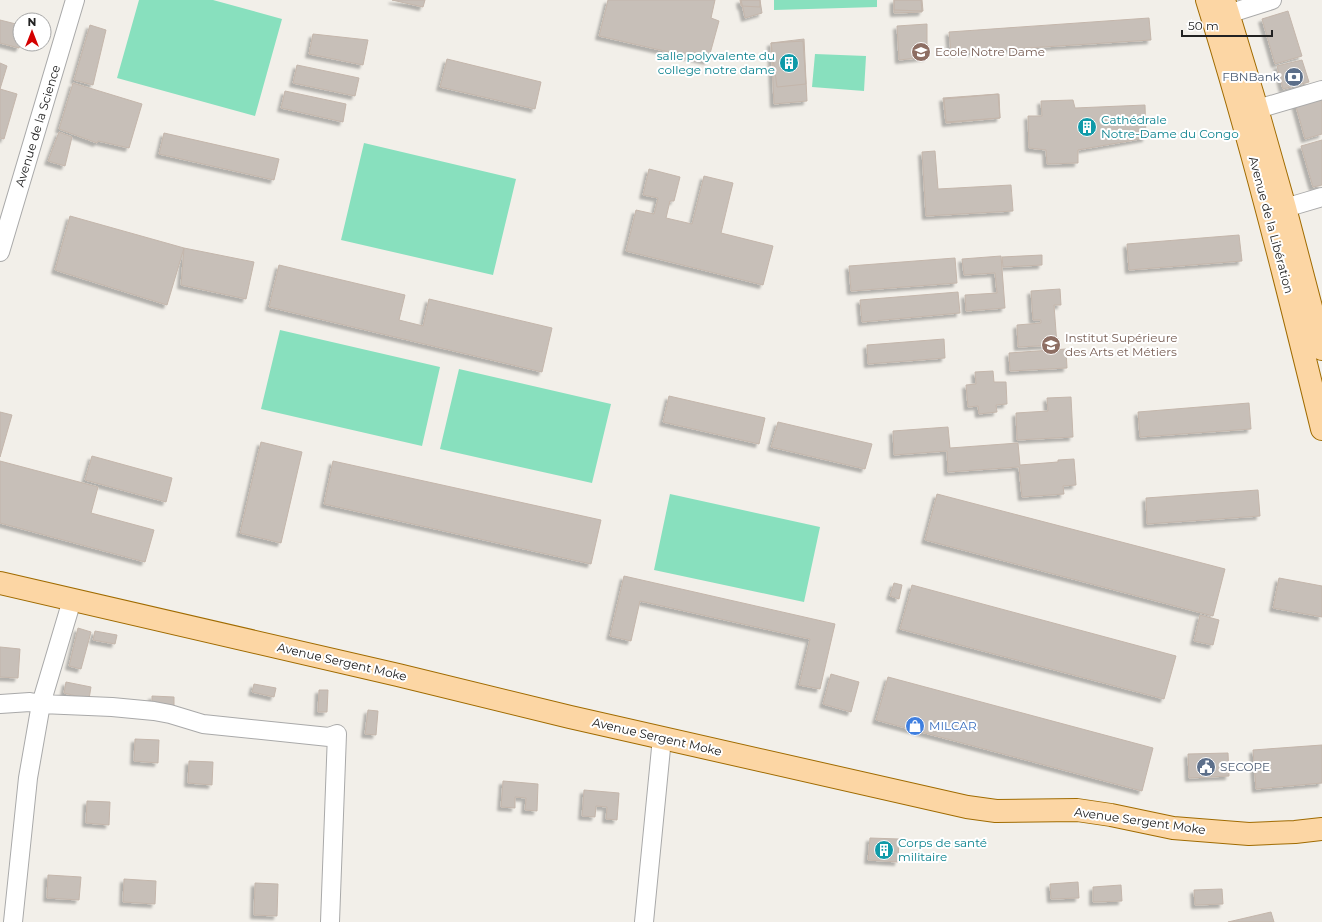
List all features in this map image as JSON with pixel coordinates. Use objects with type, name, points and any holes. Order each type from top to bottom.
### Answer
[{"type":"main road","name":"Avenue de la Libération","points":[[1207,0],[1285,208],[1318,318],[1322,349]]},
{"type":"main road","name":"Avenue de la Libération","points":[[1226,7],[1249,111],[1271,225],[1322,429]]},
{"type":"main road","name":"Avenue Sergent Moke","points":[[0,583],[398,675],[570,717],[980,809],[1001,811],[1077,810],[1112,815],[1174,828],[1249,834],[1322,829]]},
{"type":"street","name":"Avenue de la Science","points":[[0,252],[75,0]]},
{"type":"street","points":[[1226,7],[1272,0]]},
{"type":"street","points":[[1249,111],[1322,90]]},
{"type":"street","points":[[1285,208],[1322,197]]},
{"type":"street","points":[[0,918],[14,922],[28,778],[41,704],[72,600]]},
{"type":"street","points":[[0,704],[30,702],[41,704],[112,707],[154,711],[170,714],[203,724],[329,737],[336,734],[330,922]]},
{"type":"street","points":[[644,922],[662,738]]},
{"type":"green space","points":[[139,0],[213,0],[282,19],[255,116],[117,78]]},
{"type":"green space","points":[[774,0],[877,0],[877,7],[774,10]]},
{"type":"green space","points":[[815,54],[866,56],[864,91],[812,87]]},
{"type":"green space","points":[[364,143],[516,179],[493,275],[341,240]]},
{"type":"green space","points":[[280,330],[440,367],[422,446],[261,409]]},
{"type":"green space","points":[[459,369],[611,404],[592,483],[440,449]]},
{"type":"green space","points":[[670,494],[820,527],[804,602],[654,570]]},
{"type":"building","points":[[392,0],[425,0],[423,7]]},
{"type":"building","points":[[608,0],[715,0],[711,18],[719,21],[708,61],[599,36]]},
{"type":"building","points":[[740,0],[760,0],[760,7],[741,6]]},
{"type":"building","points":[[741,0],[760,0],[762,13],[745,18]]},
{"type":"building","points":[[894,0],[922,0],[923,11],[894,10]]},
{"type":"building","points":[[894,0],[921,0],[922,12],[894,13]]},
{"type":"building","points":[[1288,11],[1302,56],[1275,64],[1262,19]]},
{"type":"building","points":[[1149,18],[1151,40],[951,53],[949,32]]},
{"type":"building","points":[[0,20],[12,23],[12,46],[0,43]]},
{"type":"building","points":[[927,24],[927,57],[899,60],[897,26]]},
{"type":"building","points":[[90,25],[106,30],[93,85],[74,80]]},
{"type":"building","points":[[313,34],[368,40],[363,65],[309,54]]},
{"type":"building","name":"salle polyvalente du college notre dame","points":[[804,39],[807,101],[774,104],[771,43]]},
{"type":"building","name":"salle polyvalente du college notre dame","points":[[803,41],[806,84],[777,87],[771,43]]},
{"type":"building","points":[[447,59],[541,82],[535,109],[440,87]]},
{"type":"building","points":[[1302,60],[1309,82],[1283,89],[1277,66]]},
{"type":"building","points":[[0,63],[7,66],[0,89]]},
{"type":"building","points":[[297,65],[359,78],[355,96],[293,83]]},
{"type":"building","points":[[73,83],[142,104],[129,148],[98,141],[97,143],[59,129]]},
{"type":"building","points":[[0,89],[17,94],[4,139],[0,138]]},
{"type":"building","points":[[285,91],[346,104],[343,122],[281,108]]},
{"type":"building","points":[[998,94],[1000,118],[946,123],[943,98]]},
{"type":"building","points":[[999,94],[1000,118],[946,122],[944,99]]},
{"type":"building","points":[[1322,97],[1322,134],[1305,139],[1295,103]]},
{"type":"building","name":"Cathédrale Notre-Dame du Congo","points":[[1073,100],[1075,108],[1145,105],[1146,138],[1078,150],[1078,163],[1047,164],[1046,150],[1029,148],[1028,116],[1042,116],[1041,101]]},
{"type":"building","points":[[59,132],[72,137],[65,166],[48,161]]},
{"type":"building","points":[[164,133],[279,159],[274,180],[159,154]]},
{"type":"building","points":[[1322,140],[1322,185],[1313,187],[1301,146]]},
{"type":"building","points":[[935,151],[938,189],[1011,185],[1013,211],[926,216],[922,152]]},
{"type":"building","points":[[649,169],[680,177],[674,201],[670,201],[666,218],[692,224],[704,176],[733,183],[721,233],[773,246],[763,285],[626,251],[636,210],[654,214],[658,198],[643,195]]},
{"type":"building","points":[[70,216],[184,248],[167,305],[55,270]]},
{"type":"building","points":[[1239,235],[1242,261],[1129,270],[1127,244]]},
{"type":"building","points":[[184,248],[254,262],[246,299],[181,285]]},
{"type":"building","points":[[1042,255],[1042,265],[1003,267],[1002,257]]},
{"type":"building","points":[[1001,256],[1005,308],[966,311],[965,295],[997,293],[995,273],[964,275],[962,259]]},
{"type":"building","points":[[955,258],[957,283],[851,291],[849,266]]},
{"type":"building","points":[[279,265],[405,295],[399,320],[423,326],[429,299],[552,328],[542,372],[269,307]]},
{"type":"building","points":[[1060,289],[1061,305],[1054,305],[1057,345],[1018,347],[1017,325],[1041,323],[1041,320],[1033,320],[1031,291]]},
{"type":"building","points":[[958,292],[960,313],[862,322],[860,300]]},
{"type":"building","points":[[944,339],[945,358],[868,364],[867,345]]},
{"type":"building","points":[[1066,349],[1067,368],[1010,371],[1009,353]]},
{"type":"building","points":[[993,371],[994,382],[1006,382],[1007,404],[996,405],[997,412],[979,414],[978,406],[968,407],[966,385],[976,384],[975,372]]},
{"type":"building","points":[[669,396],[765,418],[759,444],[663,422]]},
{"type":"building","points":[[1071,397],[1073,437],[1017,440],[1016,413],[1048,411],[1047,398]]},
{"type":"building","points":[[1249,403],[1251,429],[1140,437],[1138,412]]},
{"type":"building","points":[[0,412],[12,415],[0,457]]},
{"type":"building","points":[[778,422],[872,444],[865,469],[771,447]]},
{"type":"building","points":[[948,427],[950,448],[1018,443],[1020,465],[1058,462],[1058,460],[1074,459],[1076,485],[1063,486],[1064,494],[1022,497],[1019,467],[948,472],[947,451],[894,455],[893,431]]},
{"type":"building","points":[[261,442],[302,452],[281,543],[240,533]]},
{"type":"building","points":[[92,456],[172,478],[166,502],[85,480]]},
{"type":"building","points":[[0,461],[98,487],[91,513],[154,530],[145,562],[0,523]]},
{"type":"building","points":[[333,461],[601,520],[591,564],[324,504]]},
{"type":"building","points":[[1258,490],[1260,516],[1147,524],[1146,498]]},
{"type":"building","points":[[937,494],[1225,569],[1213,616],[925,540]]},
{"type":"building","points":[[624,576],[835,624],[820,689],[799,685],[810,639],[640,601],[631,641],[610,636]]},
{"type":"building","points":[[1279,578],[1322,586],[1322,617],[1273,608]]},
{"type":"building","points":[[894,583],[902,585],[899,599],[890,596]]},
{"type":"building","points":[[912,585],[1176,656],[1164,699],[900,629]]},
{"type":"building","points":[[1200,615],[1219,620],[1213,645],[1194,641]]},
{"type":"building","points":[[78,628],[91,632],[81,669],[69,666]]},
{"type":"building","points":[[95,631],[117,635],[115,644],[93,640]]},
{"type":"building","points":[[0,647],[20,649],[18,678],[0,677]]},
{"type":"building","points":[[831,674],[859,682],[851,712],[823,704]]},
{"type":"building","points":[[888,677],[1153,748],[1142,791],[876,720]]},
{"type":"building","points":[[66,682],[91,687],[89,699],[64,693]]},
{"type":"building","points":[[254,684],[276,688],[274,697],[252,692]]},
{"type":"building","points":[[319,690],[328,690],[327,712],[318,712]]},
{"type":"building","points":[[152,696],[174,697],[174,706],[152,705]]},
{"type":"building","points":[[368,710],[378,711],[376,735],[365,734]]},
{"type":"building","points":[[135,739],[159,740],[158,763],[134,761]]},
{"type":"building","points":[[1322,745],[1322,783],[1256,789],[1253,750]]},
{"type":"building","points":[[1228,753],[1229,776],[1189,778],[1188,754]]},
{"type":"building","points":[[189,761],[213,762],[212,785],[188,783]]},
{"type":"building","points":[[503,781],[538,784],[537,811],[525,810],[526,798],[515,797],[515,808],[501,807]]},
{"type":"building","points":[[584,790],[619,793],[617,820],[606,819],[607,807],[596,806],[595,817],[582,816]]},
{"type":"building","points":[[87,801],[110,802],[109,825],[86,823]]},
{"type":"building","name":"Corps de santé militaire","points":[[870,838],[899,839],[898,862],[868,860]]},
{"type":"building","points":[[48,875],[81,877],[79,900],[47,898]]},
{"type":"building","points":[[124,879],[156,881],[155,904],[123,902]]},
{"type":"building","points":[[1078,882],[1079,898],[1051,899],[1050,884]]},
{"type":"building","points":[[255,883],[278,884],[277,916],[254,915]]},
{"type":"building","points":[[1121,885],[1122,901],[1093,902],[1093,887]]},
{"type":"building","points":[[1222,889],[1223,904],[1195,905],[1194,890]]},
{"type":"building","points":[[1271,912],[1274,922],[1228,922]]},
{"type":"place","name":"Ecole Notre Dame","points":[[921,52]]},
{"type":"place","name":"salle polyvalente du college notre dame","points":[[789,63]]},
{"type":"place","name":"FBNBank","points":[[1294,77]]},
{"type":"place","name":"Cathédrale Notre-Dame du Congo","points":[[1087,127]]},
{"type":"place","name":"Institut Supérieure des Arts et Métiers","points":[[1051,345]]},
{"type":"place","name":"MILCAR","points":[[915,726]]},
{"type":"place","name":"SECOPE","points":[[1206,767]]},
{"type":"place","name":"Corps de santé militaire","points":[[884,850]]}]
